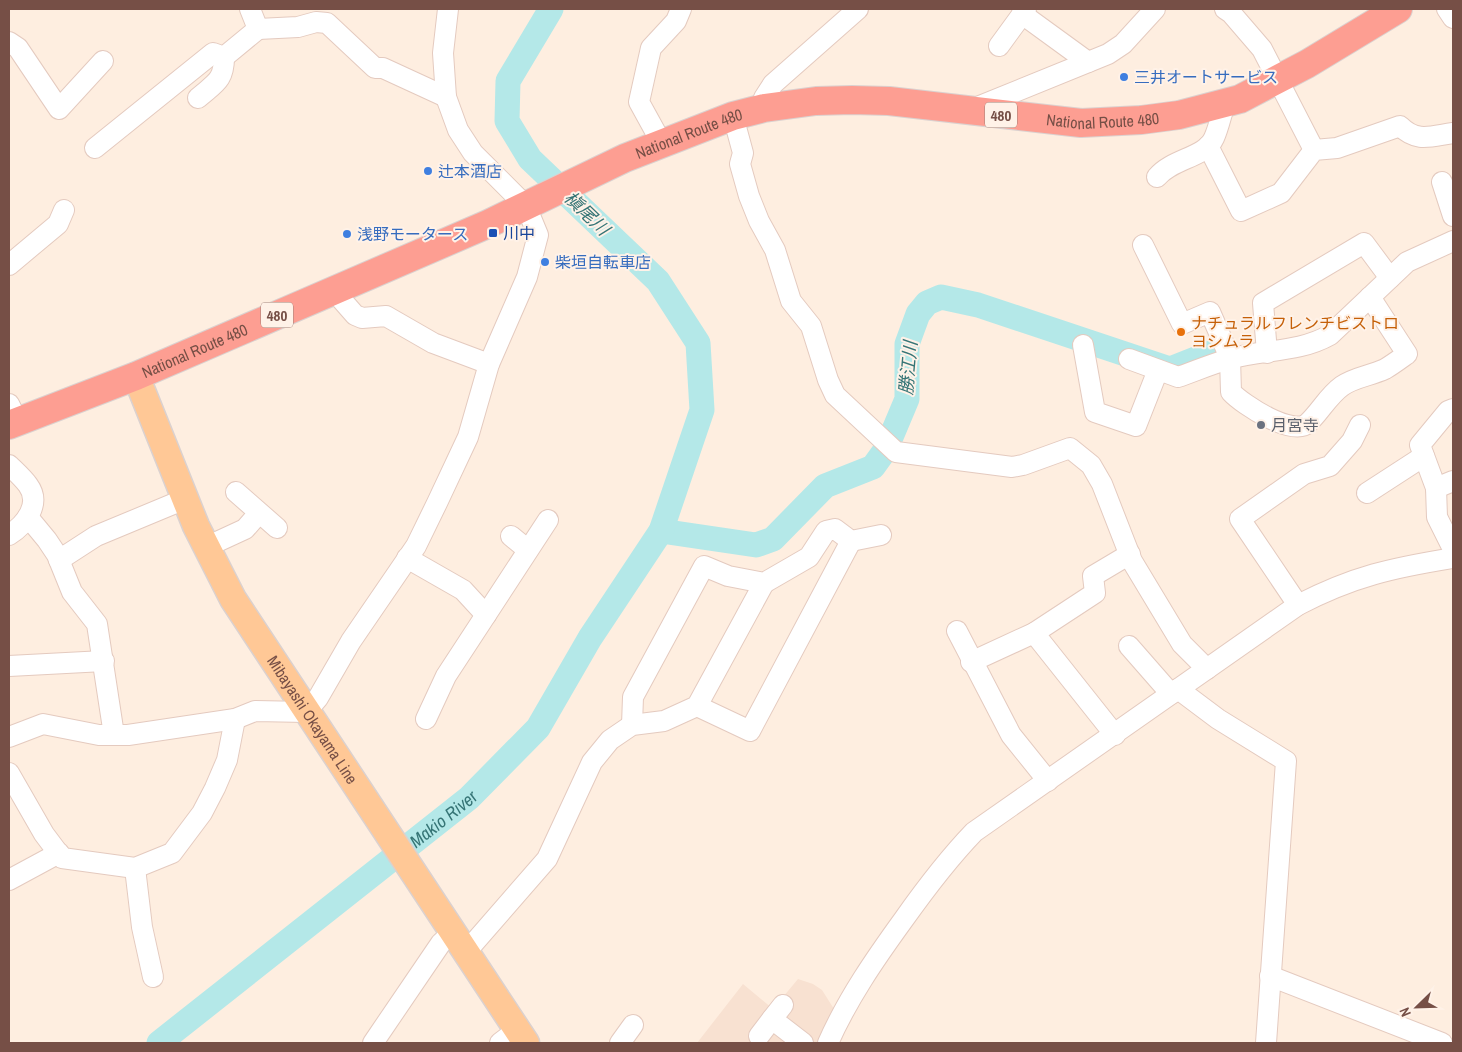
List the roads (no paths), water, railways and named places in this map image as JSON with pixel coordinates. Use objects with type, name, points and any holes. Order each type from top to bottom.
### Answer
[{"type":"highway","name":"National Route 480","points":[[11,422],[136,376],[534,202],[661,142],[733,116],[764,108],[816,101],[852,100],[888,102],[1081,123],[1141,120],[1179,115],[1240,99],[1307,64],[1398,9]]},
{"type":"main road","name":"Mibayashi Okayama Line","points":[[136,376],[185,499],[206,547],[233,599],[459,942],[514,1039]]},
{"type":"street","points":[[250,9],[258,29]]},
{"type":"street","points":[[9,737],[43,724],[114,735],[167,730],[235,719],[255,711],[306,712],[318,698],[351,641],[416,546],[468,437],[489,364],[527,277],[538,235],[534,202],[472,153],[458,130],[446,96],[443,53],[448,9]]},
{"type":"street","points":[[661,142],[639,102],[651,48],[676,21],[681,9]]},
{"type":"street","points":[[764,108],[764,98],[773,84],[858,9]]},
{"type":"street","points":[[968,111],[1108,54],[1124,44],[1155,9]]},
{"type":"street","points":[[1225,9],[1231,13],[1262,50],[1279,78],[1314,150]]},
{"type":"street","points":[[1447,9],[1453,18]]},
{"type":"street","points":[[999,46],[1024,11],[1088,62]]},
{"type":"street","points":[[224,57],[258,29],[298,27],[316,22],[327,23],[375,68],[383,68],[446,96]]},
{"type":"street","points":[[9,42],[18,48],[53,102],[59,108],[103,61]]},
{"type":"street","points":[[95,148],[213,53],[224,57]]},
{"type":"street","points":[[198,98],[221,78],[224,71],[224,57]]},
{"type":"street","points":[[1157,177],[1165,167],[1200,152],[1208,146],[1214,139],[1224,104]]},
{"type":"street","points":[[733,116],[742,153],[740,164],[758,222],[775,250],[792,302],[811,326],[835,396],[896,452],[1012,466],[1023,465],[1070,448],[1091,465],[1130,554],[1182,644],[1207,669]]},
{"type":"street","points":[[1208,146],[1241,211],[1281,193],[1314,150],[1337,148],[1400,126],[1406,132],[1419,138],[1453,133]]},
{"type":"street","points":[[1442,182],[1453,216]]},
{"type":"street","points":[[9,264],[58,224],[64,210]]},
{"type":"street","points":[[1129,359],[1178,377],[1230,358],[1297,348],[1323,339],[1330,335],[1407,262],[1453,240]]},
{"type":"street","points":[[1268,353],[1263,303],[1364,243],[1390,278]]},
{"type":"street","points":[[1143,245],[1182,324],[1210,312],[1230,358],[1231,392],[1238,400],[1287,426],[1298,428],[1307,425],[1341,387],[1358,378],[1384,369],[1407,354],[1370,297]]},
{"type":"street","points":[[334,291],[355,315],[362,318],[386,316],[433,343],[489,364]]},
{"type":"street","points":[[1083,346],[1095,412],[1136,426],[1158,370]]},
{"type":"street","points":[[1453,409],[1448,411],[1420,445],[1424,456],[1444,485],[1438,517],[1453,549]]},
{"type":"street","points":[[1298,605],[1240,519],[1304,474],[1330,466],[1352,440],[1360,425]]},
{"type":"street","points":[[1367,493],[1424,456]]},
{"type":"street","points":[[9,465],[29,487],[32,498],[28,518],[19,529],[9,535]]},
{"type":"street","points":[[236,492],[277,528]]},
{"type":"street","points":[[59,560],[96,536],[185,499]]},
{"type":"street","points":[[206,547],[245,529],[259,513]]},
{"type":"street","points":[[28,518],[47,540],[59,560],[72,592],[97,624],[114,735]]},
{"type":"street","points":[[434,711],[469,654],[486,615],[548,520]]},
{"type":"street","points":[[374,1043],[441,943],[459,942],[547,859],[592,762],[610,740],[632,725],[664,721],[697,706],[764,583],[809,556],[826,531],[835,529],[851,541],[881,535]]},
{"type":"street","points":[[511,536],[528,550]]},
{"type":"street","points":[[697,706],[750,731],[851,541]]},
{"type":"street","points":[[971,662],[1034,633],[1095,593],[1093,576],[1130,554]]},
{"type":"street","points":[[407,558],[463,590],[486,615]]},
{"type":"street","points":[[828,1043],[842,1011],[869,967],[946,861],[974,832],[1116,735],[1298,605],[1334,586],[1370,573],[1453,558]]},
{"type":"street","points":[[632,725],[633,698],[704,566],[728,576],[764,583]]},
{"type":"street","points":[[957,631],[971,662],[1010,735],[1048,780]]},
{"type":"street","points":[[1034,633],[1116,735]]},
{"type":"street","points":[[1129,646],[1175,692],[1286,761],[1266,1043]]},
{"type":"street","points":[[9,666],[104,661]]},
{"type":"street","points":[[9,773],[44,834],[62,858],[134,868],[172,853],[193,825],[215,788],[227,760],[235,719]]},
{"type":"street","points":[[9,880],[58,853]]},
{"type":"street","points":[[134,868],[142,927],[153,977]]},
{"type":"street","points":[[1270,976],[1442,1043]]},
{"type":"street","points":[[759,1036],[778,1012],[803,1043]]},
{"type":"waterway","name":"Makio River","points":[[159,1043],[469,798],[538,728],[590,638],[661,531],[702,410],[698,343],[658,281],[530,159],[507,121],[508,81],[551,9]]},
{"type":"waterway","name":"勝江川","points":[[661,531],[756,545],[773,539],[825,486],[873,467],[886,449],[907,399],[907,344],[918,314],[927,303],[941,297],[978,305],[1170,369],[1218,350]]},
{"type":"place","name":"三井オートサービス","points":[[1124,77]]},
{"type":"place","name":"辻本酒店","points":[[428,171]]},
{"type":"place","name":"川中","points":[[493,233]]},
{"type":"place","name":"浅野モータース","points":[[347,234]]},
{"type":"place","name":"柴垣自転車店","points":[[545,262]]},
{"type":"place","name":"ナチュラルフレンチビストロ ヨシムラ","points":[[1181,332]]},
{"type":"place","name":"月宮寺","points":[[1261,425]]},
{"type":"water label","name":"槇尾川","points":[[587,213]]}]
